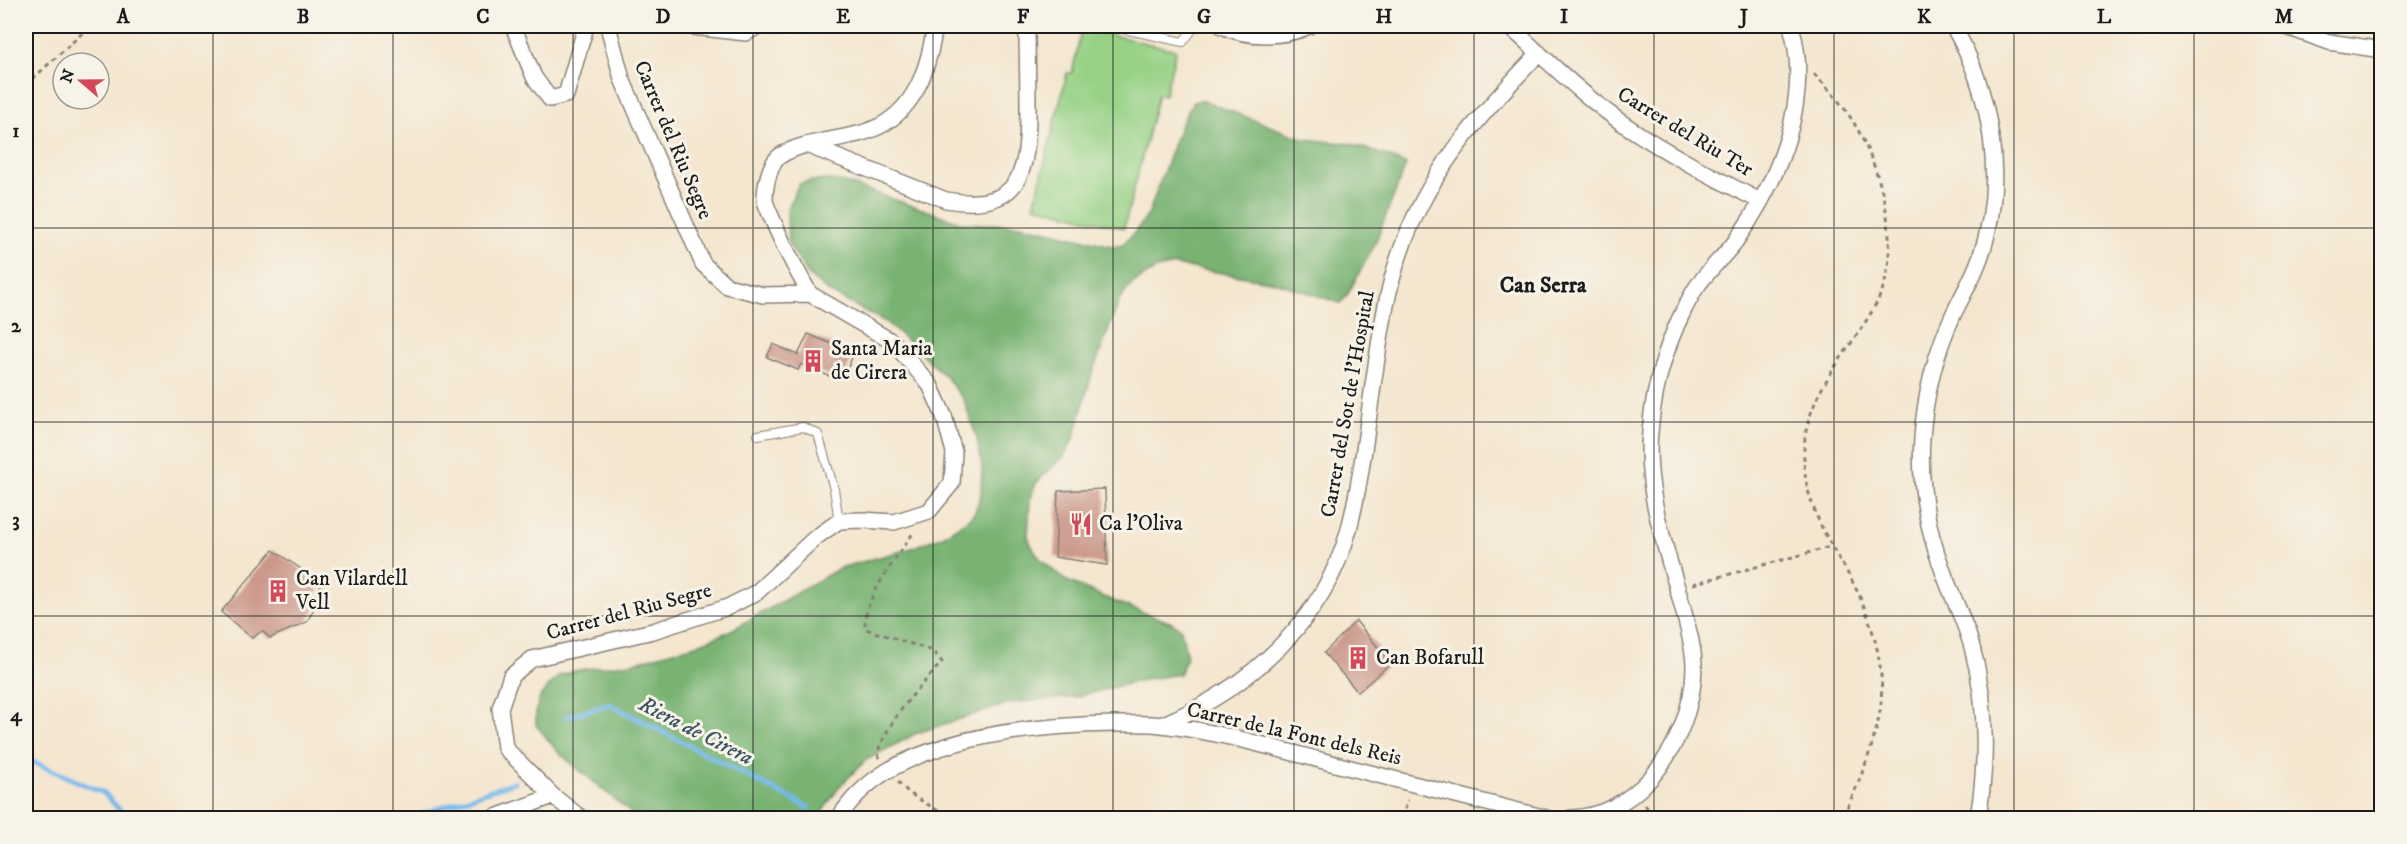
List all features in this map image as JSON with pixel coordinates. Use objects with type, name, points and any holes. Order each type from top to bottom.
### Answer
[{"type":"street","points":[[513,26],[534,77],[550,99],[566,95],[586,26]]},
{"type":"street","name":"Carrer del Riu Segre","points":[[608,26],[622,79],[703,264],[727,286],[763,295],[810,294]]},
{"type":"street","points":[[685,26],[746,33],[758,26]]},
{"type":"street","points":[[839,521],[894,522],[929,511],[952,483],[954,452],[944,416],[930,385],[893,342],[810,294],[782,245],[765,200],[771,168],[781,154],[871,129],[894,115],[919,86],[926,68],[935,26]]},
{"type":"street","points":[[809,146],[946,200],[966,203],[985,201],[1001,195],[1014,185],[1023,171],[1028,148],[1027,26]]},
{"type":"street","points":[[1222,26],[1257,35],[1279,34],[1309,26]]},
{"type":"street","name":"Carrer del Riu Ter","points":[[1509,26],[1590,98],[1627,126],[1696,168],[1760,201]]},
{"type":"street","points":[[1571,819],[1600,813],[1619,805],[1637,792],[1654,774],[1678,735],[1687,712],[1694,666],[1690,639],[1653,494],[1649,435],[1656,387],[1682,313],[1696,288],[1733,244],[1760,201],[1782,156],[1796,102],[1797,58],[1791,26]]},
{"type":"street","points":[[1953,26],[1971,60],[1979,85],[1991,140],[1993,187],[1988,227],[1981,255],[1972,279],[1954,314],[1934,367],[1925,413],[1922,466],[1927,519],[1933,542],[1965,623],[1978,675],[1984,728],[1984,764],[1978,819]]},
{"type":"street","points":[[2284,26],[2329,42],[2382,50]]},
{"type":"street","name":"Carrer del Sot de l'Hospital","points":[[1161,725],[1212,700],[1260,665],[1295,632],[1325,588],[1348,530],[1390,283],[1409,228],[1439,170],[1456,144],[1539,53]]},
{"type":"street","name":"Carrer del Riu Segre","points":[[581,819],[553,796],[505,748],[500,708],[511,676],[532,659],[653,631],[728,607],[757,592],[815,538],[839,521]]},
{"type":"street","name":"Carrer de la Font dels Reis","points":[[838,819],[857,796],[887,771],[921,755],[950,746],[996,736],[1076,725],[1161,725],[1244,740],[1546,819]]},
{"type":"street","points":[[493,819],[553,796]]},
{"type":"lane","points":[[1110,26],[1183,42],[1195,26]]},
{"type":"lane","points":[[758,435],[803,427],[818,435],[834,489],[839,521]]},
{"type":"path","points":[[26,85],[90,26]]},
{"type":"path","points":[[1797,58],[1833,94],[1854,123],[1872,160],[1890,236],[1888,268],[1878,300],[1831,371],[1808,416],[1804,450],[1805,481],[1813,507],[1830,547],[1859,597],[1868,621],[1881,677],[1880,711],[1871,743],[1842,819]]},
{"type":"path","points":[[922,513],[913,533],[873,594],[863,621],[866,629],[933,651],[942,662],[907,699],[888,725],[877,753],[887,771],[909,793],[950,819]]},
{"type":"path","points":[[1678,588],[1830,547]]},
{"type":"green space","points":[[1082,28],[1176,50],[1165,95],[1158,94],[1124,228],[1034,206],[1067,73],[1072,73]]},
{"type":"green space","points":[[1201,100],[1304,139],[1352,144],[1406,165],[1374,246],[1346,297],[1340,303],[1275,282],[1175,265],[1156,269],[1130,286],[1119,301],[1091,377],[1073,441],[1063,457],[1036,483],[1030,499],[1028,536],[1040,559],[1065,580],[1172,623],[1181,629],[1187,657],[1179,674],[1143,680],[1075,697],[1009,703],[917,733],[866,760],[840,786],[818,818],[637,818],[559,753],[536,725],[536,710],[541,695],[559,676],[578,670],[631,663],[696,645],[728,632],[840,568],[909,549],[943,536],[969,519],[975,512],[981,494],[982,465],[977,439],[964,400],[946,377],[898,332],[884,321],[829,292],[808,275],[788,243],[787,212],[800,184],[830,180],[849,184],[963,223],[1021,225],[1112,246],[1121,246],[1148,215],[1181,124],[1193,102]]},
{"type":"building","name":"Santa Maria de Cirera","points":[[808,334],[854,353],[846,372],[842,371],[838,380],[801,364],[798,370],[767,357],[773,344],[798,355]]},
{"type":"building","name":"Ca l'Oliva","points":[[1105,489],[1107,565],[1055,557],[1058,491]]},
{"type":"building","name":"Can Vilardell Vell","points":[[273,550],[322,583],[313,599],[316,605],[307,622],[270,638],[262,631],[252,638],[221,612]]},
{"type":"building","name":"Can Bofarull","points":[[1356,621],[1391,663],[1358,692],[1324,653]]},
{"type":"waterway","name":"Riera de Cirera","points":[[566,717],[609,704],[809,808]]},
{"type":"waterway","name":"Riera de Cirera","points":[[26,759],[104,793],[127,818]]},
{"type":"waterway","name":"Riera de Cirera","points":[[410,818],[515,782]]},
{"type":"place","name":"Santa Maria de Cirera","points":[[813,361]]},
{"type":"place","name":"Ca l'Oliva","points":[[1081,524]]},
{"type":"place","name":"Can Vilardell Vell","points":[[278,591]]},
{"type":"place","name":"Can Bofarull","points":[[1358,658]]},
{"type":"district","name":"Can Serra","points":[[1543,285]]}]
